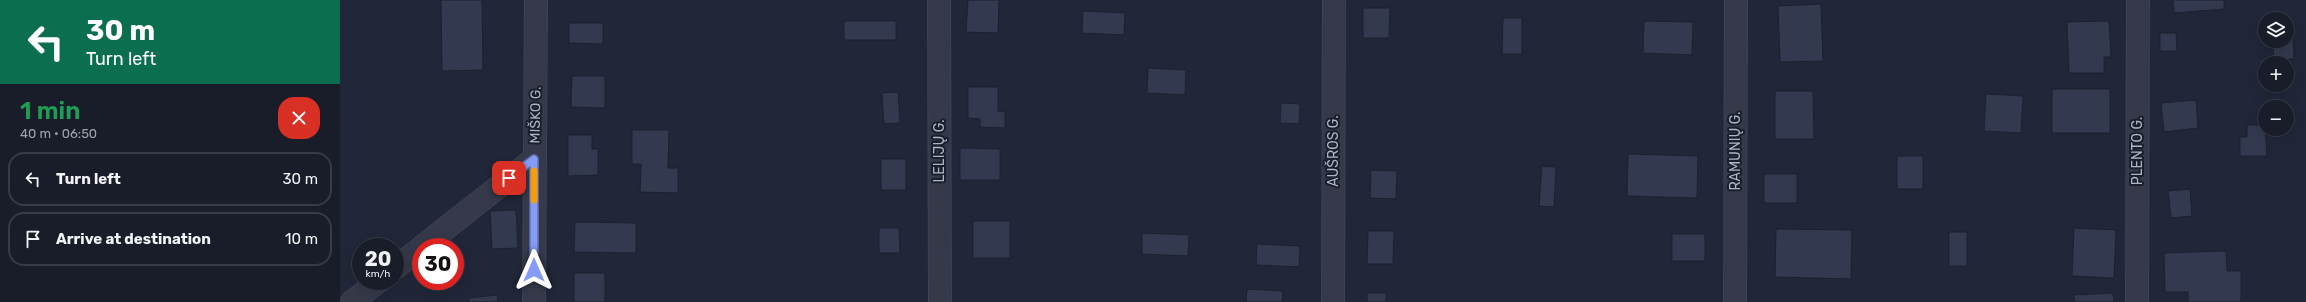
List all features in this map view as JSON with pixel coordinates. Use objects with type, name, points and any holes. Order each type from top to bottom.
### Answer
[{"type":"street","name":"MIŠKO G.","points":[[534,302],[536,0]]},
{"type":"street","name":"LELIJŲ G.","points":[[939,0],[940,302]]},
{"type":"street","name":"AUŠROS G.","points":[[1333,302],[1334,0]]},
{"type":"street","name":"RAMUNIŲ G.","points":[[1734,302],[1736,0]]},
{"type":"street","name":"PLENTO G.","points":[[2136,302],[2138,0]]},
{"type":"street","points":[[433,238],[534,159]]},
{"type":"street","points":[[404,261],[412,255]]},
{"type":"street","points":[[352,302],[367,290]]},
{"type":"building","points":[[441,0],[482,0],[483,70],[442,71]]},
{"type":"building","points":[[968,0],[999,0],[998,33],[966,32]]},
{"type":"building","points":[[2173,0],[2224,0],[2224,9],[2174,13]]},
{"type":"building","points":[[1821,4],[1823,61],[1780,62],[1778,6]]},
{"type":"building","points":[[1363,8],[1390,8],[1389,38],[1363,38]]},
{"type":"building","points":[[1083,11],[1125,13],[1124,35],[1082,33]]},
{"type":"building","points":[[1503,18],[1522,18],[1522,54],[1502,54]]},
{"type":"building","points":[[844,21],[896,21],[896,40],[844,40]]},
{"type":"building","points":[[1644,21],[1693,22],[1692,55],[1643,53]]},
{"type":"building","points":[[2109,21],[2111,57],[2104,57],[2104,73],[2069,73],[2067,22]]},
{"type":"building","points":[[569,23],[603,23],[603,44],[569,43]]},
{"type":"building","points":[[2160,33],[2176,33],[2177,51],[2160,51]]},
{"type":"building","points":[[2273,48],[2294,48],[2294,56],[2274,56]]},
{"type":"building","points":[[1148,68],[1186,70],[1185,95],[1147,93]]},
{"type":"building","points":[[572,76],[605,76],[605,108],[571,107]]},
{"type":"building","points":[[968,87],[998,87],[998,111],[1005,112],[1005,128],[980,127],[980,119],[968,118]]},
{"type":"building","points":[[2052,89],[2110,89],[2110,133],[2052,133]]},
{"type":"building","points":[[1775,91],[1813,91],[1814,139],[1775,139]]},
{"type":"building","points":[[898,92],[900,123],[884,124],[882,93]]},
{"type":"building","points":[[1986,94],[2023,96],[2021,133],[1984,131]]},
{"type":"building","points":[[2196,100],[2198,128],[2164,132],[2161,103]]},
{"type":"building","points":[[1281,103],[1300,104],[1299,124],[1280,123]]},
{"type":"building","points":[[2247,125],[2258,125],[2258,136],[2266,136],[2267,156],[2240,156],[2240,137],[2247,137]]},
{"type":"building","points":[[632,130],[669,130],[668,168],[678,168],[678,193],[640,192],[641,164],[632,164]]},
{"type":"building","points":[[568,135],[592,135],[592,149],[598,149],[598,175],[568,176]]},
{"type":"building","points":[[960,148],[1000,149],[1000,180],[960,180]]},
{"type":"building","points":[[1628,154],[1698,156],[1697,198],[1627,196]]},
{"type":"building","points":[[1897,156],[1923,156],[1923,189],[1897,189]]},
{"type":"building","points":[[881,159],[906,159],[906,190],[881,190]]},
{"type":"building","points":[[1542,166],[1556,167],[1554,207],[1539,206]]},
{"type":"building","points":[[1371,170],[1397,171],[1396,199],[1370,198]]},
{"type":"building","points":[[1764,174],[1797,174],[1797,203],[1764,203]]},
{"type":"building","points":[[2190,189],[2192,216],[2171,218],[2168,191]]},
{"type":"building","points":[[516,210],[518,248],[492,249],[490,211]]},
{"type":"building","points":[[973,221],[1010,221],[1010,258],[973,258]]},
{"type":"building","points":[[575,222],[636,223],[636,253],[574,252]]},
{"type":"building","points":[[879,228],[899,228],[900,253],[879,253]]},
{"type":"building","points":[[2074,228],[2116,230],[2114,278],[2072,276]]},
{"type":"building","points":[[1776,229],[1852,230],[1851,279],[1775,277]]},
{"type":"building","points":[[1368,231],[1394,231],[1393,264],[1367,264]]},
{"type":"building","points":[[1949,232],[1967,232],[1967,266],[1949,266]]},
{"type":"building","points":[[1142,233],[1189,235],[1188,256],[1142,254]]},
{"type":"building","points":[[1672,234],[1705,234],[1705,261],[1672,261]]},
{"type":"building","points":[[1257,244],[1300,246],[1299,267],[1256,265]]},
{"type":"building","points":[[2226,251],[2227,271],[2241,271],[2241,302],[2188,302],[2188,292],[2165,292],[2164,253]]},
{"type":"building","points":[[574,273],[605,273],[605,302],[574,302]]},
{"type":"building","points":[[1247,289],[1283,291],[1282,302],[1246,302]]},
{"type":"building","points":[[1367,293],[1386,293],[1386,302],[1367,302]]},
{"type":"building","points":[[2113,293],[2114,302],[2075,302],[2074,295]]},
{"type":"building","points":[[497,295],[498,302],[469,302],[469,298]]},
{"type":"slow traffic","points":[[534,171],[534,200]]},
{"type":"route","points":[[509,178],[534,159],[534,270]]}]
